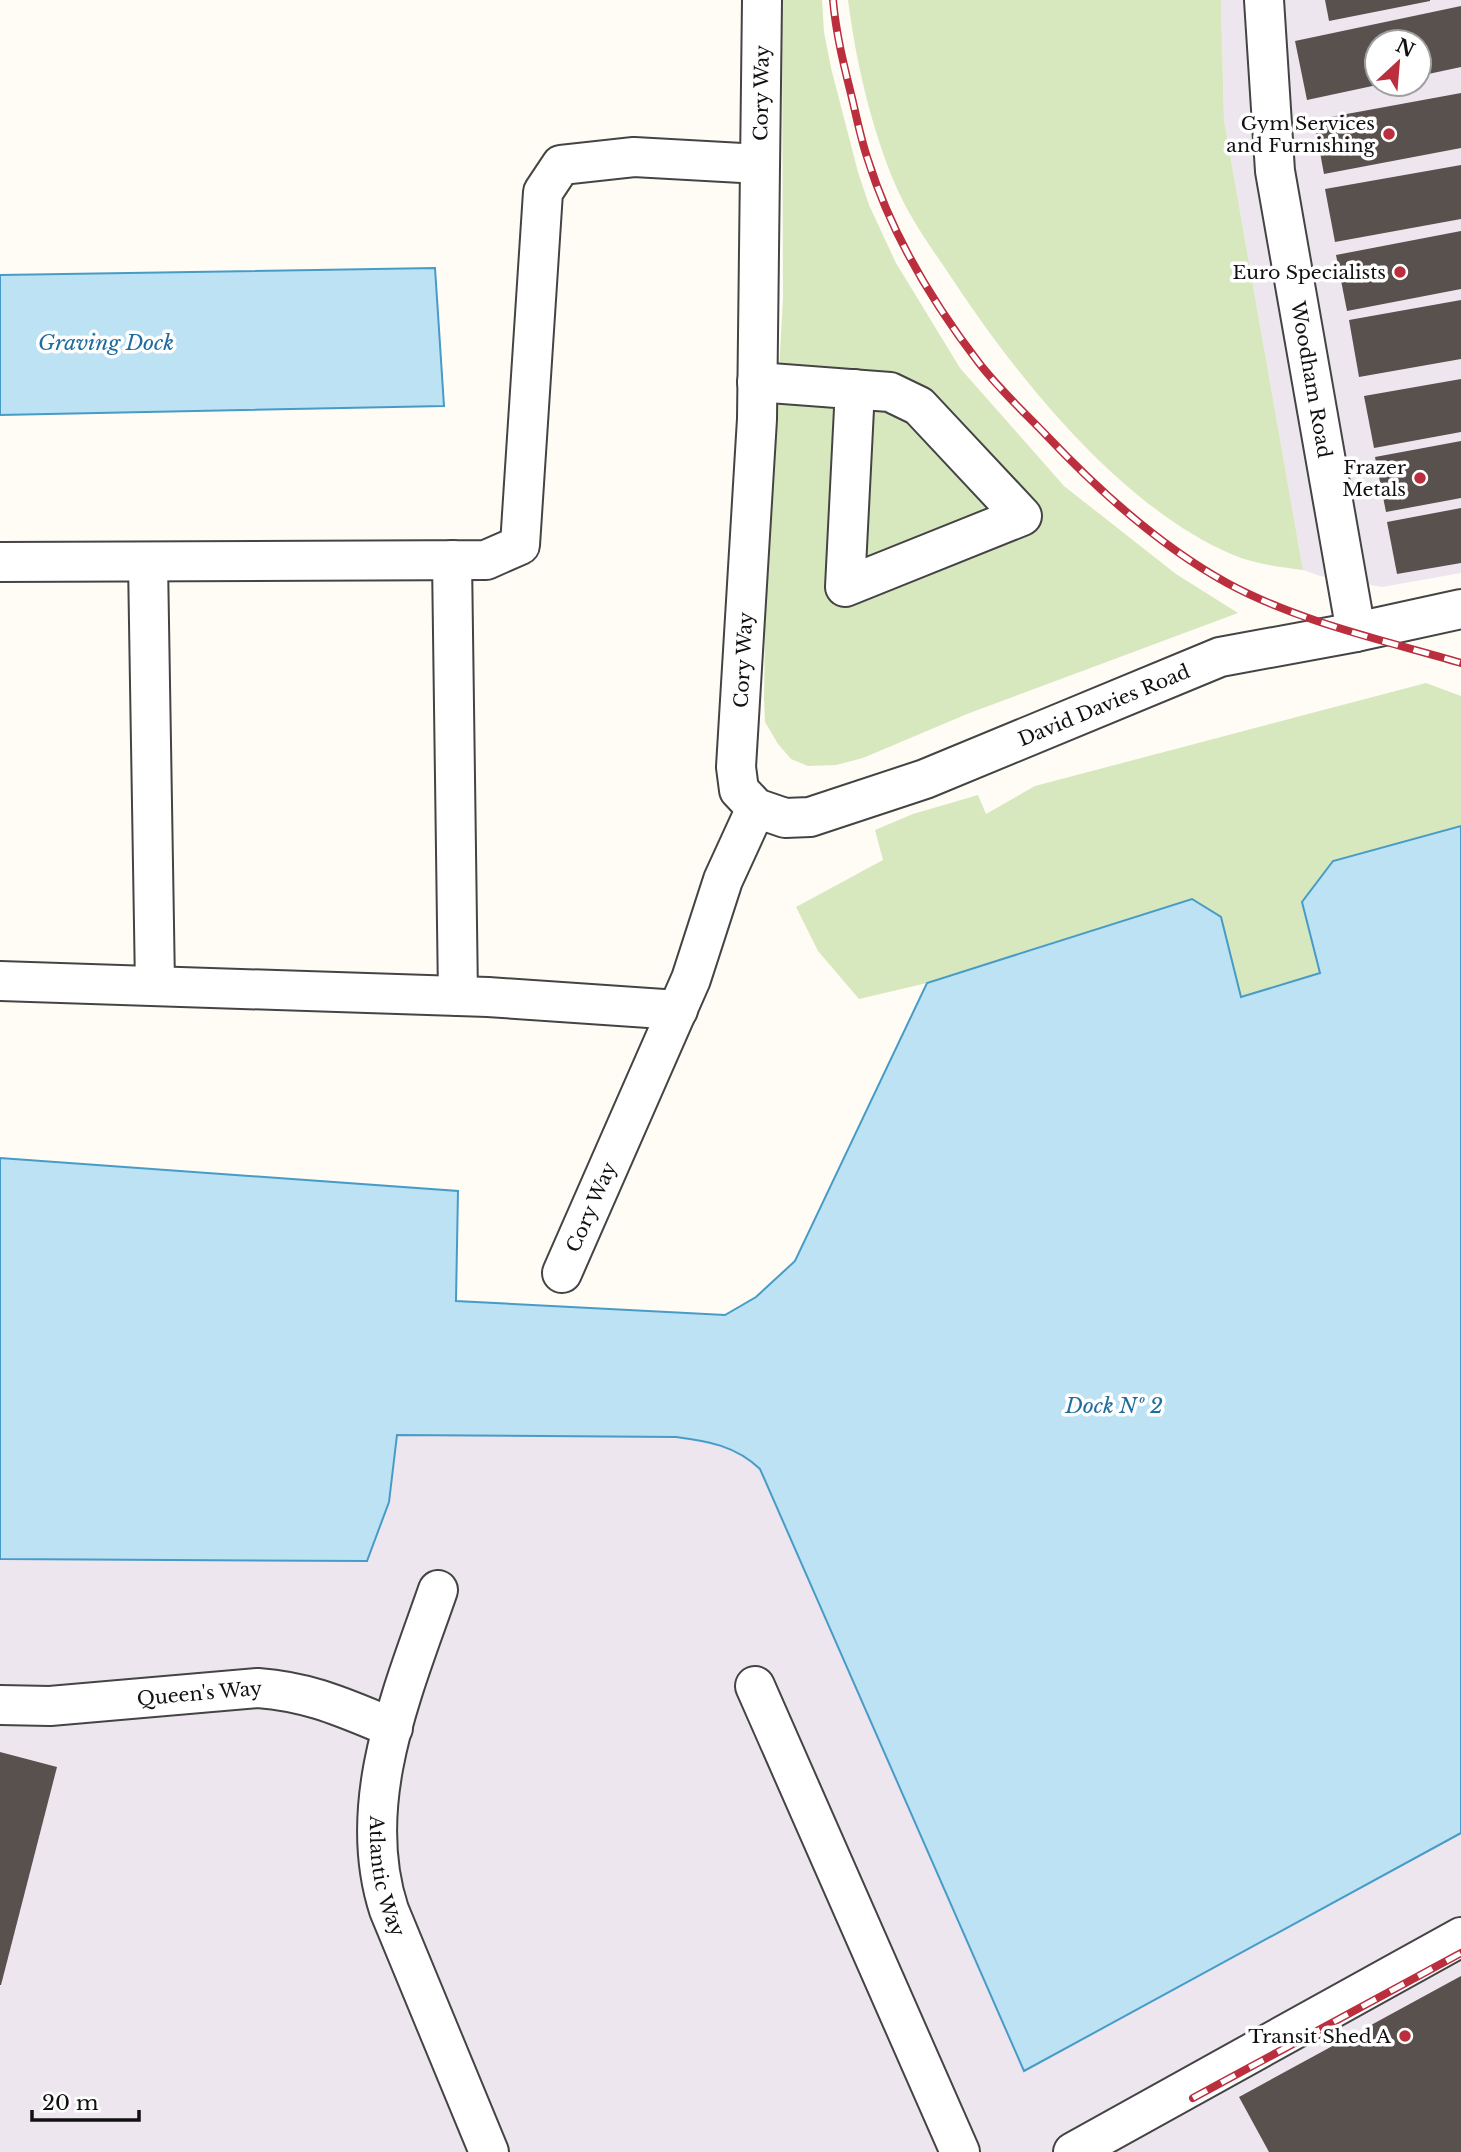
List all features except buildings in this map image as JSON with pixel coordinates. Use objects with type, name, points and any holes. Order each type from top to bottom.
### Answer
[{"type":"street","name":"Cory Way","points":[[562,1273],[691,979],[723,880],[756,808],[739,790],[736,766],[758,382],[762,0]]},
{"type":"street","name":"Woodham Road","points":[[1264,0],[1275,171],[1356,632]]},
{"type":"street","points":[[0,562],[486,560],[520,545],[543,192],[561,165],[634,157],[760,164]]},
{"type":"street","points":[[758,382],[855,389],[890,392],[919,406],[1022,516],[845,587],[855,389]]},
{"type":"street","points":[[452,560],[458,996]]},
{"type":"street","points":[[148,562],[155,985]]},
{"type":"street","name":"David Davies Road","points":[[756,808],[785,818],[810,817],[925,779],[1220,657],[1461,609]]},
{"type":"street","points":[[0,981],[458,996],[678,1010]]},
{"type":"street","name":"Atlantic Way","points":[[438,1590],[393,1728],[381,1783],[377,1822],[380,1883],[489,2152]]},
{"type":"street","points":[[755,1686],[960,2152]]},
{"type":"street","name":"Queen's Way","points":[[0,1705],[50,1706],[258,1688],[317,1697],[393,1728]]},
{"type":"street","points":[[1073,2152],[1461,1937]]},
{"type":"shaded area","points":[[1221,0],[1461,0],[1461,573],[1382,587],[1320,576],[1303,570],[1224,120]]},
{"type":"shaded area","points":[[397,1435],[676,1437],[724,1446],[749,1458],[760,1469],[1024,2071],[1461,1833],[1461,2152],[0,2152],[0,1559],[367,1561],[389,1502]]},
{"type":"green space","points":[[782,0],[822,0],[824,32],[831,68],[869,205],[896,263],[960,368],[1064,486],[1176,574],[1238,613],[967,714],[863,758],[836,765],[808,766],[791,759],[765,722],[765,625],[783,298]]},
{"type":"green space","points":[[848,0],[1221,0],[1224,120],[1303,570],[1258,563],[1231,554],[1191,533],[1151,506],[1076,438],[1010,360],[923,235],[895,184],[866,94]]},
{"type":"green space","points":[[1426,683],[1461,696],[1461,826],[1333,861],[1302,902],[1320,973],[1240,997],[1221,917],[1192,899],[927,983],[859,999],[818,951],[796,907],[883,860],[875,830],[913,814],[978,795],[986,814],[1035,786]]},
{"type":"water","name":"Graving Dock","points":[[435,268],[444,406],[0,415],[0,275]]},
{"type":"water","name":"Dock Nº 2","points":[[1461,826],[1461,1833],[1024,2071],[760,1469],[731,1450],[676,1437],[397,1435],[389,1502],[367,1561],[0,1559],[0,1158],[458,1191],[456,1301],[725,1315],[756,1297],[795,1261],[927,983],[1192,899],[1221,917],[1241,997],[1320,973],[1302,902],[1333,861]]},
{"type":"railway","points":[[833,0],[841,50],[861,137],[888,214],[914,266],[945,316],[1003,391],[1067,457],[1131,516],[1178,552],[1227,583],[1283,609],[1312,619],[1461,663]]},
{"type":"railway","points":[[1193,2098],[1461,1953]]},
{"type":"place","name":"Gym Services and Furnishing","points":[[1389,134]]},
{"type":"place","name":"Euro Specialists","points":[[1400,272]]},
{"type":"place","name":"Frazer Metals","points":[[1420,478]]},
{"type":"place","name":"Transit Shed A","points":[[1405,2036]]}]
